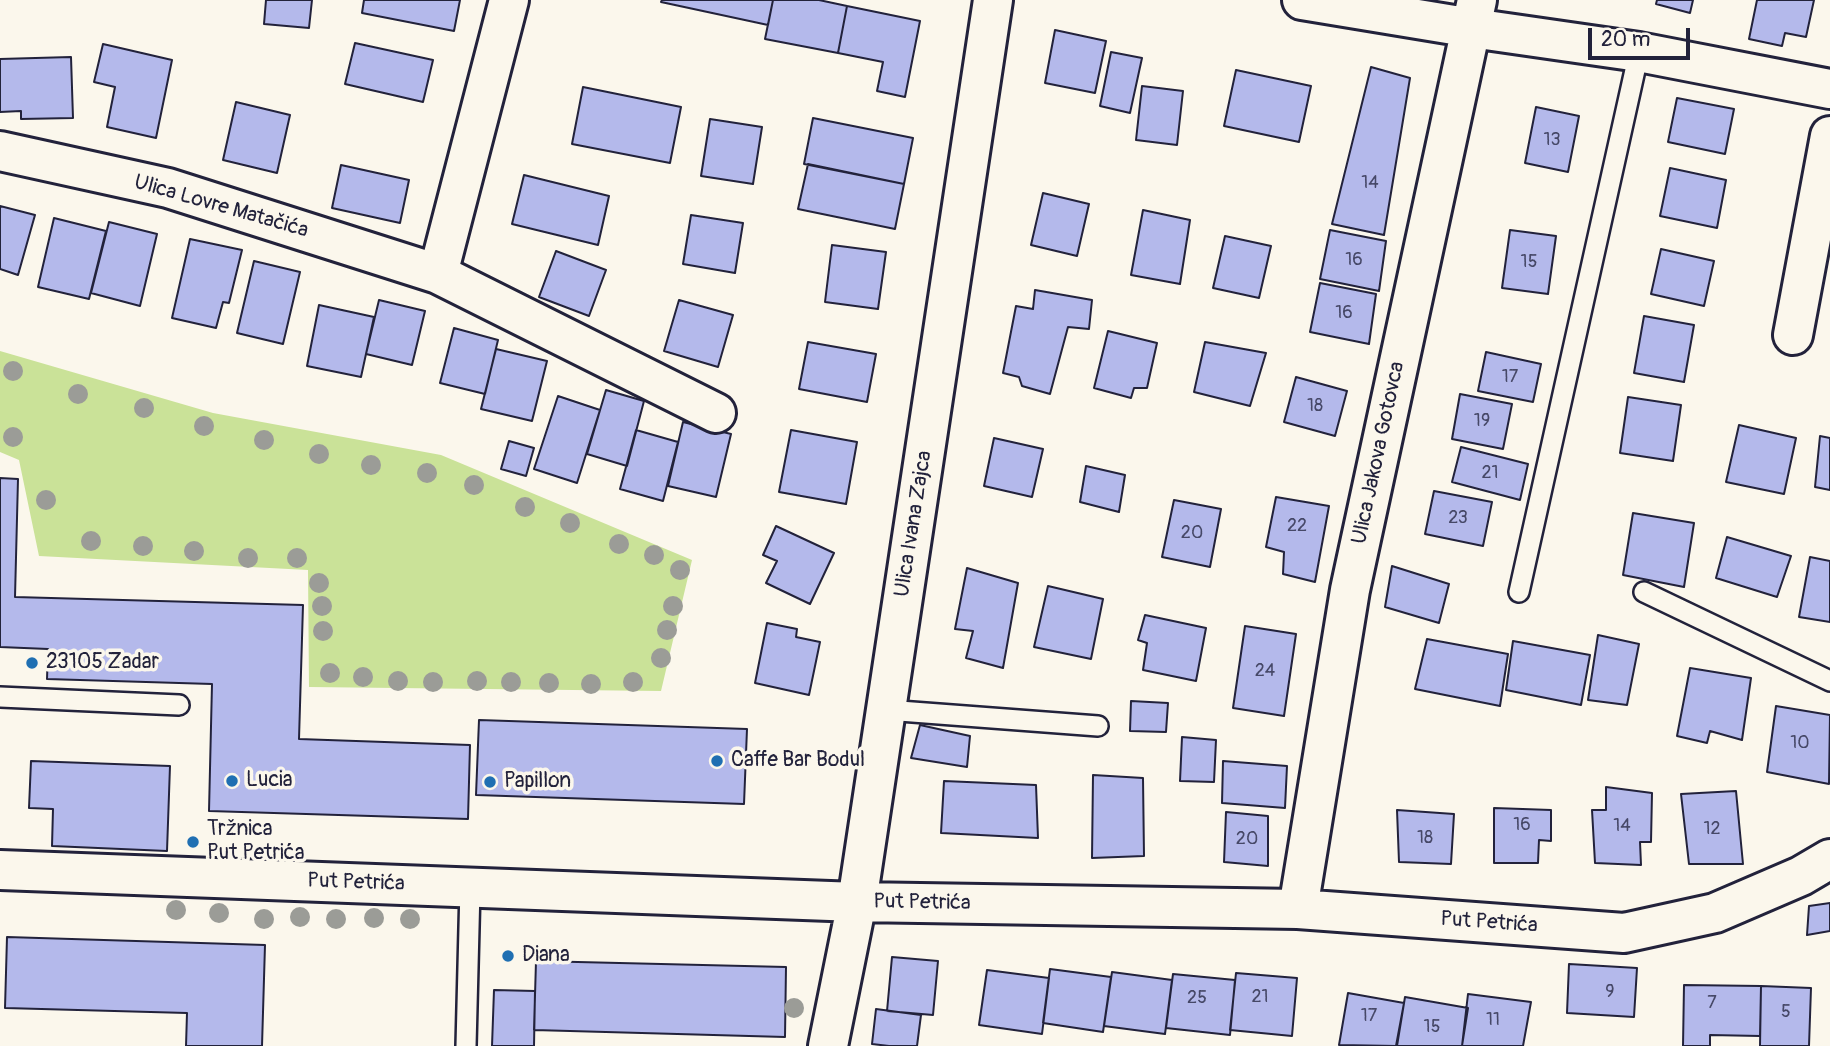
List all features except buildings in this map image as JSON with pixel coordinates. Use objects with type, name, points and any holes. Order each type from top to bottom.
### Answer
[{"type":"street","points":[[438,274],[509,0]]},
{"type":"street","name":"Ulica Ivana Zajca","points":[[828,1046],[857,902],[993,0]]},
{"type":"street","points":[[1302,0],[1474,14],[1639,52],[1830,89]]},
{"type":"street","name":"Ulica Jakova Gotovca","points":[[1298,909],[1350,590],[1474,14]]},
{"type":"street","points":[[1793,335],[1830,136]]},
{"type":"street","name":"Ulica Lovre Matačića","points":[[0,151],[168,188],[438,274],[716,413]]},
{"type":"street","name":"Put Petrića","points":[[0,870],[857,902],[1298,909],[1624,933],[1715,913],[1801,876],[1830,859]]},
{"type":"lane","points":[[1519,592],[1639,52]]},
{"type":"lane","points":[[1644,592],[1830,681]]},
{"type":"lane","points":[[0,697],[179,705]]},
{"type":"lane","points":[[886,710],[1098,726]]},
{"type":"lane","points":[[467,1046],[470,887]]},
{"type":"green space","points":[[0,351],[213,413],[441,455],[692,560],[661,691],[309,687],[308,570],[39,556],[19,460],[0,452]]},
{"type":"place","name":"23105 Zadar","points":[[32,663]]},
{"type":"place","name":"Caffe Bar Bodul","points":[[717,761]]},
{"type":"place","name":"Lucia","points":[[232,781]]},
{"type":"place","name":"Papillon","points":[[490,782]]},
{"type":"place","name":"Tržnica Put Petrića","points":[[193,842]]},
{"type":"place","name":"Diana","points":[[508,956]]}]
